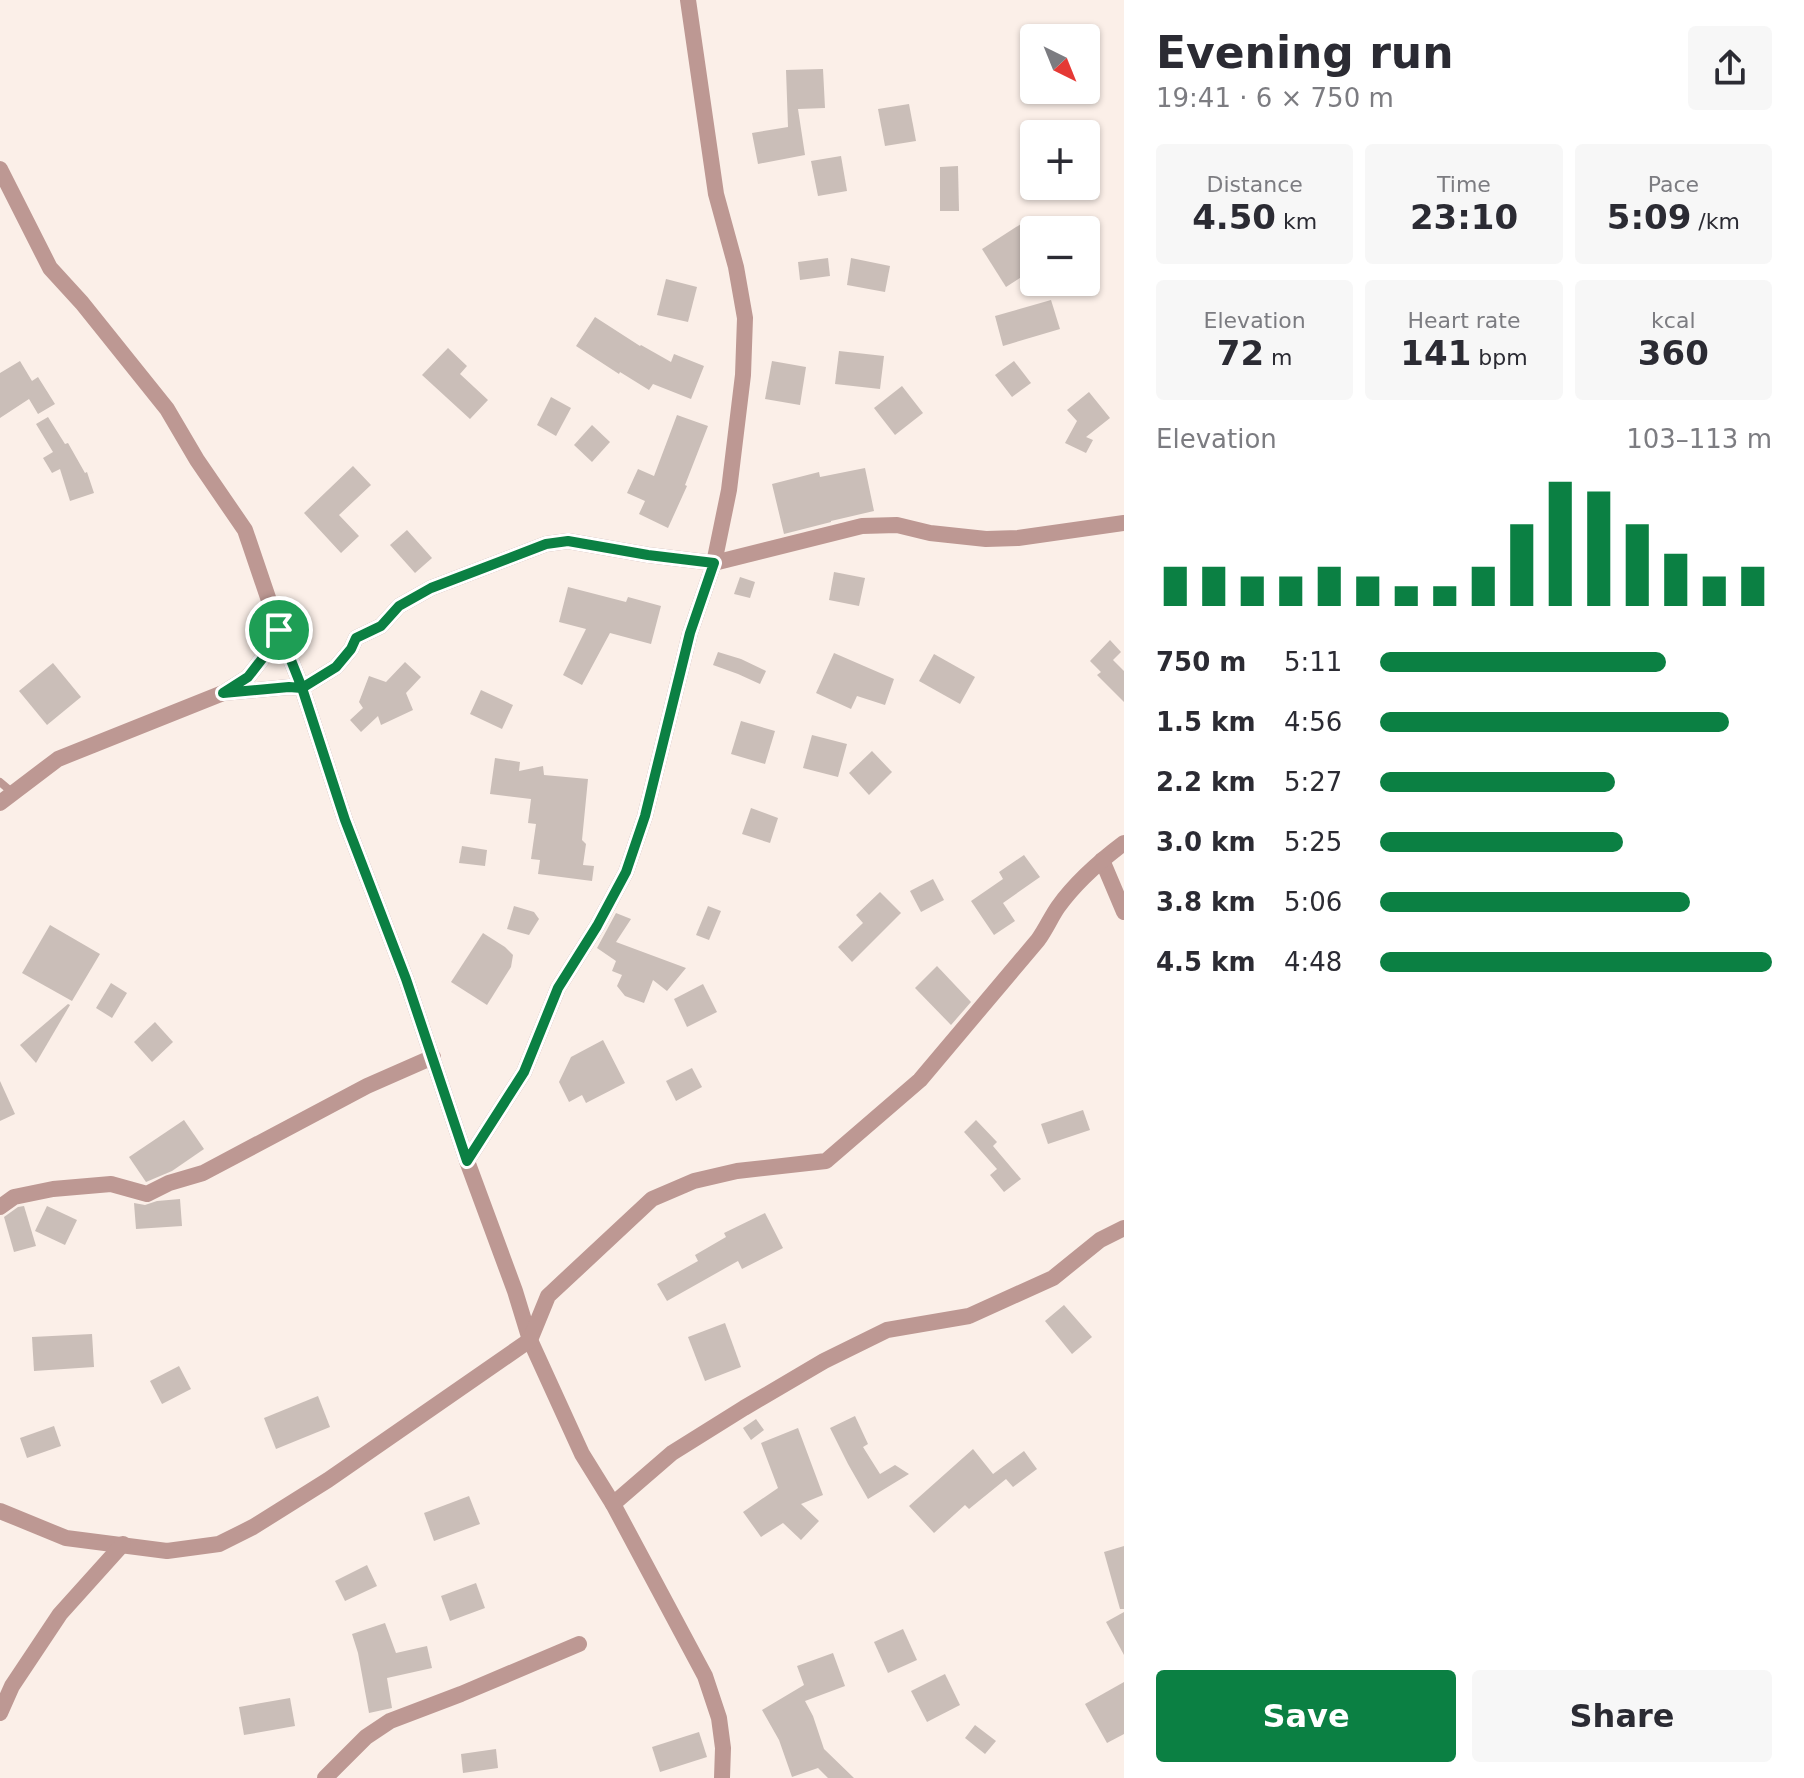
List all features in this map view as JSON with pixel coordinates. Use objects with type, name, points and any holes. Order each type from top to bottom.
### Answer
[{"type":"street","points":[[467,1161],[524,1072],[558,988],[626,872],[645,816],[690,633],[714,563],[729,490],[743,375],[745,318],[736,267],[716,194],[688,0]]},
{"type":"street","points":[[0,169],[50,268],[167,409],[197,460],[245,530],[345,820],[406,979],[530,1340],[582,1454],[613,1504],[705,1676],[719,1718],[723,1748],[722,1778]]},
{"type":"street","points":[[223,693],[302,688],[336,667],[356,638],[381,626],[399,606],[431,588],[546,544],[568,541],[714,563],[862,526],[897,525],[930,533],[986,539],[1018,538],[1124,523]]},
{"type":"street","points":[[4,793],[58,759],[223,693],[248,677],[279,630]]},
{"type":"street","points":[[0,1511],[66,1538],[167,1551],[219,1544],[253,1527],[328,1480],[530,1340],[548,1296],[652,1199],[694,1181],[737,1171],[826,1161],[920,1080],[1038,940],[1065,898],[1102,860],[1124,843]]},
{"type":"street","points":[[1102,860],[1124,912]]},
{"type":"street","points":[[0,1207],[14,1197],[97,1185],[111,1184],[147,1194],[169,1183],[203,1173],[367,1086],[433,1057]]},
{"type":"street","points":[[613,1504],[672,1453],[824,1361],[887,1330],[969,1316],[1053,1278],[1100,1240],[1124,1228]]},
{"type":"street","points":[[0,1713],[12,1686],[60,1614],[123,1544]]},
{"type":"street","points":[[325,1778],[366,1737],[390,1721],[579,1644]]},
{"type":"building","points":[[823,69],[825,108],[798,109],[805,155],[758,164],[752,133],[788,127],[786,70]]},
{"type":"building","points":[[909,104],[916,141],[885,146],[878,109]]},
{"type":"building","points":[[841,156],[847,191],[818,196],[811,161]]},
{"type":"building","points":[[958,166],[959,211],[940,211],[940,167]]},
{"type":"building","points":[[1020,225],[1020,278],[1006,287],[982,249]]},
{"type":"building","points":[[828,258],[830,276],[800,280],[798,262]]},
{"type":"building","points":[[851,258],[890,266],[885,292],[847,285]]},
{"type":"building","points":[[666,279],[697,287],[688,322],[657,315]]},
{"type":"building","points":[[1051,300],[1060,329],[1003,346],[995,316]]},
{"type":"building","points":[[595,317],[671,362],[674,354],[704,366],[691,399],[653,384],[649,390],[576,346]]},
{"type":"building","points":[[448,348],[467,366],[460,374],[488,400],[470,419],[422,375]]},
{"type":"building","points":[[839,351],[884,356],[880,389],[835,384]]},
{"type":"building","points":[[20,361],[32,381],[38,377],[55,404],[38,414],[29,399],[0,418],[0,373]]},
{"type":"building","points":[[772,361],[806,367],[800,405],[765,399]]},
{"type":"building","points":[[1014,361],[1031,383],[1012,397],[995,375]]},
{"type":"building","points":[[902,386],[923,413],[895,435],[874,408]]},
{"type":"building","points":[[1089,392],[1110,418],[1086,437],[1093,440],[1086,453],[1065,443],[1077,421],[1067,410]]},
{"type":"building","points":[[551,397],[571,408],[556,436],[537,425]]},
{"type":"building","points":[[677,415],[708,426],[668,528],[639,514],[645,501],[627,493],[638,469],[654,476]]},
{"type":"building","points":[[48,417],[87,472],[94,493],[70,501],[60,469],[52,473],[43,458],[53,452],[36,424]]},
{"type":"building","points":[[592,425],[610,442],[592,462],[574,445]]},
{"type":"building","points":[[353,466],[371,485],[339,515],[359,536],[341,553],[304,513]]},
{"type":"building","points":[[865,468],[874,511],[784,534],[772,484],[819,472],[820,477]]},
{"type":"building","points":[[407,530],[432,558],[415,573],[390,545]]},
{"type":"building","points":[[834,572],[865,578],[859,606],[829,600]]},
{"type":"building","points":[[740,577],[755,582],[750,598],[734,594]]},
{"type":"building","points":[[568,587],[626,602],[628,597],[661,606],[651,644],[610,633],[582,685],[563,675],[586,629],[559,622]]},
{"type":"building","points":[[1110,640],[1121,652],[1113,660],[1124,671],[1124,702],[1097,675],[1101,672],[1090,661]]},
{"type":"building","points":[[718,652],[766,671],[760,684],[713,665]]},
{"type":"building","points":[[834,653],[894,679],[885,705],[857,696],[851,709],[816,693]]},
{"type":"building","points":[[934,654],[975,677],[960,704],[919,681]]},
{"type":"building","points":[[405,662],[421,677],[406,693],[413,710],[381,725],[378,716],[361,732],[350,720],[363,708],[359,702],[369,676],[386,682]]},
{"type":"building","points":[[53,663],[81,697],[47,725],[19,691]]},
{"type":"building","points":[[481,690],[513,705],[502,729],[470,714]]},
{"type":"building","points":[[741,721],[775,731],[765,764],[731,754]]},
{"type":"building","points":[[812,735],[847,744],[838,777],[803,768]]},
{"type":"building","points":[[872,751],[892,772],[869,795],[849,773]]},
{"type":"building","points":[[495,758],[520,762],[519,771],[543,766],[544,775],[588,779],[582,840],[586,844],[583,865],[594,866],[592,881],[538,874],[540,860],[531,859],[536,824],[528,823],[531,799],[490,794]]},
{"type":"building","points":[[751,808],[778,818],[770,843],[742,834]]},
{"type":"building","points":[[462,846],[487,850],[485,866],[459,863]]},
{"type":"building","points":[[1024,855],[1040,877],[1003,903],[1015,921],[994,935],[971,901],[1003,879],[999,872]]},
{"type":"building","points":[[933,879],[944,900],[921,912],[910,891]]},
{"type":"building","points":[[880,892],[901,913],[852,962],[838,947],[863,923],[856,915]]},
{"type":"building","points":[[514,906],[534,912],[539,919],[529,935],[507,929]]},
{"type":"building","points":[[708,906],[721,911],[709,940],[696,935]]},
{"type":"building","points":[[616,913],[631,919],[616,942],[686,968],[667,991],[653,980],[644,1003],[625,996],[617,986],[622,975],[612,971],[616,961],[597,948]]},
{"type":"building","points":[[50,925],[100,954],[72,1001],[22,973]]},
{"type":"building","points":[[483,933],[513,955],[511,967],[487,1005],[451,982]]},
{"type":"building","points":[[937,966],[971,1002],[951,1025],[915,988]]},
{"type":"building","points":[[111,983],[127,993],[112,1018],[96,1008]]},
{"type":"building","points":[[703,984],[717,1012],[687,1027],[674,999]]},
{"type":"building","points":[[70,1005],[36,1063],[20,1045]]},
{"type":"building","points":[[155,1022],[173,1042],[152,1062],[134,1042]]},
{"type":"building","points":[[603,1040],[625,1083],[586,1103],[582,1095],[569,1102],[559,1082],[571,1057]]},
{"type":"building","points":[[692,1068],[702,1087],[676,1101],[666,1081]]},
{"type":"building","points":[[0,1081],[15,1114],[0,1121]]},
{"type":"building","points":[[1083,1110],[1090,1130],[1048,1144],[1041,1124]]},
{"type":"building","points":[[184,1120],[204,1149],[172,1171],[146,1182],[129,1157]]},
{"type":"building","points":[[976,1120],[997,1142],[993,1146],[1021,1179],[1004,1192],[990,1175],[997,1169],[964,1132]]},
{"type":"building","points":[[180,1199],[182,1226],[136,1229],[134,1203],[145,1205]]},
{"type":"building","points":[[24,1206],[36,1246],[14,1252],[4,1217]]},
{"type":"building","points":[[47,1206],[77,1220],[65,1245],[35,1231]]},
{"type":"building","points":[[765,1213],[783,1248],[742,1269],[738,1261],[667,1301],[657,1284],[698,1261],[695,1255],[726,1237],[724,1233]]},
{"type":"building","points":[[1064,1305],[1092,1337],[1072,1354],[1045,1321]]},
{"type":"building","points":[[725,1323],[741,1367],[705,1381],[688,1337]]},
{"type":"building","points":[[92,1334],[94,1367],[34,1371],[32,1337]]},
{"type":"building","points":[[179,1366],[191,1389],[162,1404],[150,1381]]},
{"type":"building","points":[[318,1396],[330,1427],[276,1449],[264,1418]]},
{"type":"building","points":[[855,1416],[868,1444],[863,1447],[880,1474],[895,1465],[909,1474],[868,1499],[830,1428]]},
{"type":"building","points":[[756,1419],[764,1430],[751,1440],[743,1428]]},
{"type":"building","points":[[54,1426],[61,1446],[27,1458],[20,1438]]},
{"type":"building","points":[[798,1428],[823,1495],[801,1504],[819,1521],[801,1540],[783,1523],[761,1537],[743,1512],[778,1488],[761,1443]]},
{"type":"building","points":[[973,1449],[993,1474],[1024,1451],[1037,1469],[1013,1487],[1006,1479],[969,1509],[965,1505],[934,1533],[909,1506]]},
{"type":"building","points":[[469,1496],[480,1524],[434,1541],[424,1513]]},
{"type":"building","points":[[1124,1546],[1124,1609],[1120,1609],[1104,1552]]},
{"type":"building","points":[[367,1565],[377,1586],[345,1601],[335,1581]]},
{"type":"building","points":[[476,1583],[485,1608],[450,1621],[441,1596]]},
{"type":"building","points":[[1124,1612],[1124,1655],[1106,1622]]},
{"type":"building","points":[[385,1623],[396,1653],[427,1646],[432,1668],[387,1678],[392,1708],[369,1713],[352,1634]]},
{"type":"building","points":[[903,1629],[917,1660],[888,1673],[874,1642]]},
{"type":"building","points":[[833,1653],[845,1686],[805,1701],[824,1749],[854,1778],[828,1778],[818,1768],[792,1777],[779,1740],[762,1710],[804,1685],[797,1666]]},
{"type":"building","points":[[945,1674],[960,1705],[927,1722],[911,1691]]},
{"type":"building","points":[[1124,1682],[1124,1734],[1107,1743],[1085,1704]]},
{"type":"building","points":[[290,1698],[295,1726],[244,1735],[239,1707]]},
{"type":"building","points":[[975,1725],[996,1741],[985,1754],[965,1738]]},
{"type":"building","points":[[699,1732],[707,1757],[660,1772],[652,1747]]},
{"type":"building","points":[[496,1749],[498,1768],[463,1773],[461,1754]]},
{"type":"route","points":[[279,630],[248,677],[223,693],[302,688],[336,667],[356,638],[381,626],[399,606],[431,588],[546,544],[568,541],[714,563],[690,633],[645,816],[626,872],[558,988],[524,1072],[467,1161],[406,979],[345,820],[302,688],[279,630]]}]
